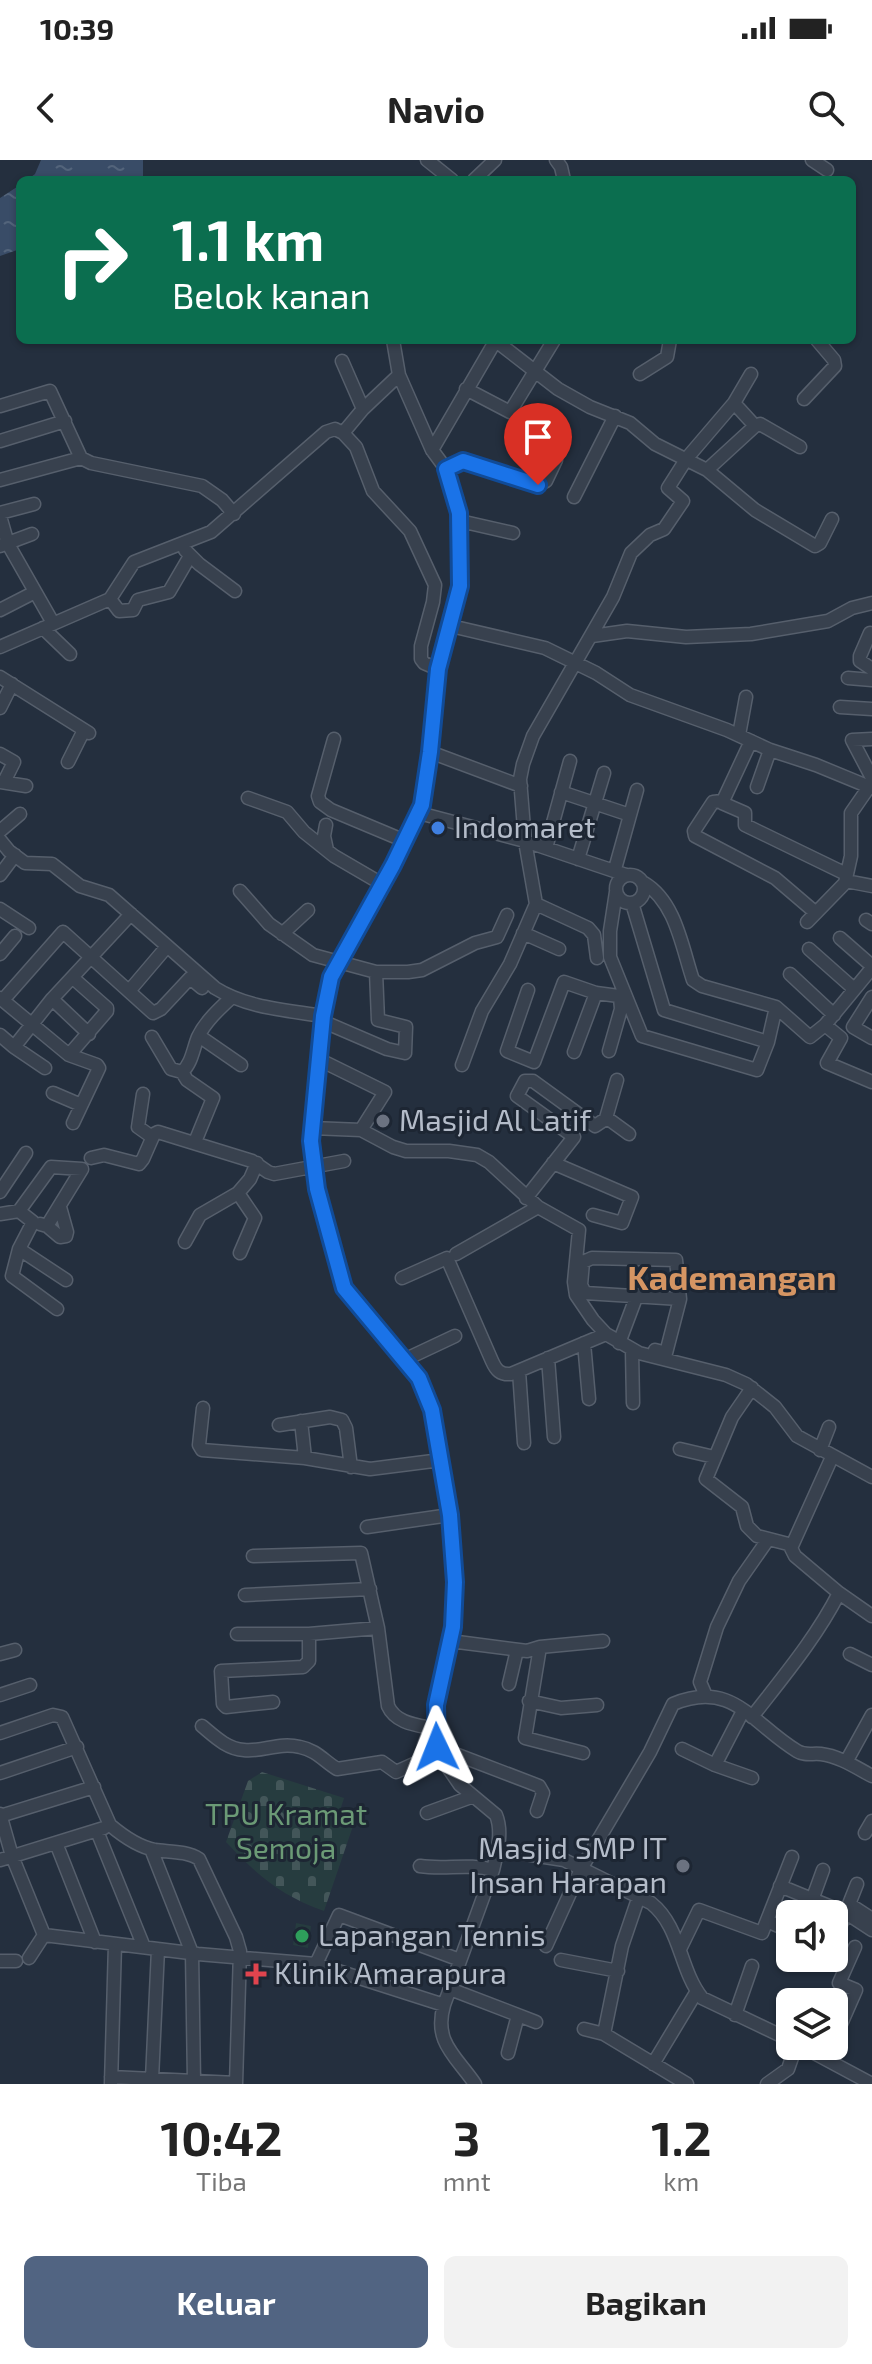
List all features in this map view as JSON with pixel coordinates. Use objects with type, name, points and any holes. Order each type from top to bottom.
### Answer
[{"type":"street","points":[[427,160],[447,176]]},
{"type":"street","points":[[478,176],[495,160]]},
{"type":"street","points":[[812,160],[827,170]]},
{"type":"street","points":[[394,344],[399,375],[432,450],[446,469],[457,499],[460,586],[438,669],[430,752],[419,813],[331,977],[318,1059],[312,1165],[344,1288],[426,1391],[441,1460],[450,1515],[455,1582],[454,1619],[438,1692],[438,1750],[452,1776],[471,1797],[498,1818],[498,1850],[493,1870],[444,2005],[440,2028],[446,2045],[475,2084]]},
{"type":"street","points":[[432,450],[494,344]]},
{"type":"street","points":[[501,344],[558,389],[590,407],[630,423],[655,444],[707,470],[755,510],[815,546],[820,543],[832,519]]},
{"type":"street","points":[[466,389],[510,412],[552,344]]},
{"type":"street","points":[[640,374],[667,357],[669,344]]},
{"type":"street","points":[[804,399],[835,366],[834,360],[820,344]]},
{"type":"street","points":[[342,361],[363,409]]},
{"type":"street","points":[[462,1065],[482,1011],[507,969],[536,904],[525,841],[521,786],[521,771],[533,736],[613,597],[634,548],[650,535],[664,529],[683,501],[668,488],[687,458],[734,403],[751,374]]},
{"type":"street","points":[[343,433],[399,375]]},
{"type":"street","points":[[0,406],[50,391],[81,458],[91,463],[202,486],[234,514]]},
{"type":"street","points":[[734,403],[755,426]]},
{"type":"street","points":[[574,497],[615,416]]},
{"type":"street","points":[[0,441],[65,421]]},
{"type":"street","points":[[707,470],[755,426],[764,425],[800,447]]},
{"type":"street","points":[[0,647],[110,599],[134,562],[211,532],[326,432],[335,429],[356,447],[373,491],[410,531],[435,585],[420,652],[424,663],[438,669]]},
{"type":"street","points":[[0,480],[81,458]]},
{"type":"street","points":[[446,469],[468,458],[538,485],[546,481],[556,460]]},
{"type":"street","points":[[34,504],[0,515],[4,545],[35,592],[48,626],[70,654]]},
{"type":"street","points":[[460,521],[513,533]]},
{"type":"street","points":[[4,545],[32,534]]},
{"type":"street","points":[[181,544],[190,556],[235,591]]},
{"type":"street","points":[[110,599],[119,611],[133,610],[139,600],[169,592],[190,556]]},
{"type":"street","points":[[0,610],[35,592]]},
{"type":"street","points":[[592,636],[627,631],[686,637],[751,634],[828,621],[852,608],[872,603]]},
{"type":"street","points":[[451,626],[545,648],[630,695],[770,750],[870,778]]},
{"type":"street","points":[[870,633],[860,661],[872,669]]},
{"type":"street","points":[[848,678],[872,680]]},
{"type":"street","points":[[0,708],[6,680],[86,731],[68,762]]},
{"type":"street","points":[[722,801],[745,738],[746,697]]},
{"type":"street","points":[[840,707],[872,709]]},
{"type":"street","points":[[334,739],[318,796],[320,802],[331,810],[405,841]]},
{"type":"street","points":[[870,778],[852,739],[872,739]]},
{"type":"street","points":[[757,787],[770,750]]},
{"type":"street","points":[[430,752],[521,786]]},
{"type":"street","points":[[0,754],[14,762],[3,780],[26,786]]},
{"type":"street","points":[[546,848],[570,761]]},
{"type":"street","points":[[578,859],[604,773]]},
{"type":"street","points":[[722,801],[713,802],[694,831],[695,836],[775,878],[811,918],[846,877],[851,856],[851,813],[870,778]]},
{"type":"street","points":[[637,790],[617,883],[609,950],[623,997],[641,1035],[755,1070],[768,1042],[776,1007]]},
{"type":"street","points":[[561,792],[630,815]]},
{"type":"street","points":[[248,798],[287,812],[304,832],[327,850],[382,884]]},
{"type":"street","points":[[722,801],[745,813],[745,825],[846,877],[872,886]]},
{"type":"street","points":[[419,813],[636,875],[656,891],[678,930],[693,980],[702,986],[776,1007],[810,1037],[830,1020],[872,967],[840,938]]},
{"type":"street","points":[[0,831],[20,814]]},
{"type":"street","points":[[326,825],[324,836],[327,850]]},
{"type":"street","points":[[0,840],[29,865],[52,864],[80,886],[109,895],[215,988],[231,998],[323,1018],[387,1049],[405,1053],[406,1027],[378,1020],[376,972]]},
{"type":"street","points":[[0,862],[12,853]]},
{"type":"street","points":[[0,875],[12,853]]},
{"type":"street","points":[[616,892],[622,900],[632,903],[643,896],[644,883]]},
{"type":"street","points":[[240,891],[269,924],[313,955],[376,972],[422,970],[475,943],[497,937],[507,915]]},
{"type":"street","points":[[632,903],[664,1010],[768,1042]]},
{"type":"street","points":[[536,904],[588,928],[594,935],[597,958]]},
{"type":"street","points":[[0,909],[29,928]]},
{"type":"street","points":[[282,934],[308,910]]},
{"type":"street","points":[[14,1047],[52,999],[131,914]]},
{"type":"street","points":[[73,1123],[99,1067],[69,1055],[1,999],[61,932],[67,933],[153,1013],[161,1009],[190,978],[213,997]]},
{"type":"street","points":[[523,933],[559,949]]},
{"type":"street","points":[[0,954],[15,936]]},
{"type":"street","points":[[809,949],[853,988]]},
{"type":"street","points":[[130,990],[164,950]]},
{"type":"street","points":[[790,974],[830,1020],[841,1038],[827,1063],[872,1082]]},
{"type":"street","points":[[69,1055],[106,1015],[107,1008],[73,978]]},
{"type":"street","points":[[528,990],[507,1051],[534,1062],[564,982],[596,993],[623,997]]},
{"type":"street","points":[[574,1052],[596,993]]},
{"type":"street","points":[[609,1051],[623,997]]},
{"type":"street","points":[[872,997],[853,1027],[872,1038]]},
{"type":"street","points":[[182,1072],[187,1068],[199,1036],[213,1015],[231,998]]},
{"type":"street","points":[[52,999],[89,1034]]},
{"type":"street","points":[[0,1035],[45,1068]]},
{"type":"street","points":[[199,1036],[241,1065]]},
{"type":"street","points":[[152,1037],[171,1069],[182,1072],[187,1080],[213,1098],[195,1142]]},
{"type":"street","points":[[318,1059],[385,1092],[361,1130]]},
{"type":"street","points":[[526,1198],[574,1137],[517,1096],[525,1081],[533,1081],[595,1126],[606,1118],[617,1080]]},
{"type":"street","points":[[53,1093],[81,1105]]},
{"type":"street","points":[[143,1094],[138,1127],[152,1137]]},
{"type":"street","points":[[606,1118],[629,1134]]},
{"type":"street","points":[[312,1128],[361,1130],[399,1150],[477,1155],[489,1162],[526,1198],[579,1230],[574,1282],[576,1295],[606,1334],[665,1354],[680,1299],[676,1260],[592,1258],[583,1262],[581,1285],[584,1292],[680,1299]]},
{"type":"street","points":[[91,1158],[104,1155],[139,1164],[152,1137],[158,1132],[257,1163],[268,1172],[281,1174],[312,1165],[344,1161]]},
{"type":"street","points":[[0,1192],[26,1153]]},
{"type":"street","points":[[185,1242],[200,1215],[247,1185],[257,1163]]},
{"type":"street","points":[[553,1163],[632,1197],[623,1223],[593,1215]]},
{"type":"street","points":[[0,1214],[19,1211],[51,1167],[82,1169],[47,1226]]},
{"type":"street","points":[[238,1193],[255,1218],[240,1253]]},
{"type":"street","points":[[19,1211],[60,1237],[66,1236],[67,1232],[60,1207]]},
{"type":"street","points":[[456,1254],[538,1207]]},
{"type":"street","points":[[33,1222],[19,1249],[12,1276],[57,1309]]},
{"type":"street","points":[[19,1249],[66,1280]]},
{"type":"street","points":[[402,1278],[447,1258],[495,1369],[506,1375],[606,1334]]},
{"type":"street","points":[[620,1340],[637,1295]]},
{"type":"street","points":[[404,1360],[455,1336]]},
{"type":"street","points":[[620,1340],[632,1350],[726,1375],[752,1388],[775,1407],[794,1433],[826,1454],[872,1477]]},
{"type":"street","points":[[584,1343],[589,1399]]},
{"type":"street","points":[[632,1350],[633,1403]]},
{"type":"street","points":[[548,1358],[554,1437]]},
{"type":"street","points":[[519,1371],[524,1443]]},
{"type":"street","points":[[752,1388],[735,1412],[706,1479],[742,1507],[747,1526],[757,1536],[792,1545]]},
{"type":"street","points":[[203,1408],[199,1445],[202,1450],[305,1458],[370,1469],[441,1460]]},
{"type":"street","points":[[279,1425],[330,1417],[342,1420],[346,1428],[351,1467]]},
{"type":"street","points":[[301,1421],[305,1458]]},
{"type":"street","points":[[829,1427],[826,1454],[792,1545],[795,1556],[872,1616]]},
{"type":"street","points":[[680,1449],[714,1457]]},
{"type":"street","points":[[367,1527],[450,1515]]},
{"type":"street","points":[[706,1696],[700,1682],[717,1627],[739,1581],[767,1541]]},
{"type":"street","points":[[253,1556],[361,1553],[378,1628],[391,1712],[404,1722],[436,1729]]},
{"type":"street","points":[[245,1595],[370,1589]]},
{"type":"street","points":[[715,1765],[748,1714],[818,1630],[839,1593]]},
{"type":"street","points":[[237,1634],[309,1634],[378,1628]]},
{"type":"street","points":[[273,1702],[226,1707],[223,1704],[221,1671],[303,1667],[309,1661],[309,1634]]},
{"type":"street","points":[[450,1641],[527,1651],[603,1641]]},
{"type":"street","points":[[540,1647],[525,1738],[583,1753]]},
{"type":"street","points":[[0,1654],[15,1650]]},
{"type":"street","points":[[509,1684],[517,1650]]},
{"type":"street","points":[[850,1654],[872,1665]]},
{"type":"street","points":[[0,1695],[30,1685]]},
{"type":"street","points":[[546,1946],[581,1869],[650,1752],[671,1705],[706,1696],[725,1699],[797,1751],[807,1755],[825,1755],[872,1776]]},
{"type":"street","points":[[529,1701],[561,1708],[597,1705]]},
{"type":"street","points":[[0,1733],[58,1715],[66,1720],[110,1825],[151,1849],[191,1854],[199,1859],[236,1937],[241,1958],[236,2084],[111,2080],[115,1944]]},
{"type":"street","points":[[846,1762],[872,1715]]},
{"type":"street","points":[[202,1726],[234,1748],[253,1750],[283,1744],[301,1747],[321,1756],[337,1769],[353,1764],[382,1762],[396,1772],[438,1750],[539,1786],[543,1793],[537,1811]]},
{"type":"street","points":[[0,1773],[77,1747]]},
{"type":"street","points":[[682,1749],[752,1778]]},
{"type":"street","points":[[44,1935],[6,1858],[0,1815],[94,1787]]},
{"type":"street","points":[[427,1813],[471,1797]]},
{"type":"street","points":[[865,1833],[872,1821]]},
{"type":"street","points":[[6,1858],[110,1825]]},
{"type":"street","points":[[97,1831],[144,1947]]},
{"type":"street","points":[[56,1843],[95,1942]]},
{"type":"street","points":[[151,1849],[192,1953],[194,2081]]},
{"type":"street","points":[[498,1850],[559,1859],[639,1896],[659,1910],[671,1927],[697,1991],[705,2000],[776,2034]]},
{"type":"street","points":[[680,1949],[699,1910],[762,1933],[792,1857]]},
{"type":"street","points":[[420,1866],[436,1869],[474,1865],[493,1870]]},
{"type":"street","points":[[813,1899],[823,1870]]},
{"type":"street","points":[[848,1906],[857,1884]]},
{"type":"street","points":[[780,1886],[817,1900]]},
{"type":"street","points":[[604,2034],[622,1946],[639,1896]]},
{"type":"street","points":[[848,1908],[872,1919]]},
{"type":"street","points":[[848,1909],[872,1930]]},
{"type":"street","points":[[316,1964],[339,1915],[460,1960]]},
{"type":"street","points":[[767,1921],[776,1925]]},
{"type":"street","points":[[44,1935],[316,1964],[444,2005]]},
{"type":"street","points":[[0,1961],[22,1959],[44,1935]]},
{"type":"street","points":[[848,2008],[856,1990],[839,1983],[855,1947]]},
{"type":"street","points":[[152,2079],[158,1949]]},
{"type":"street","points":[[561,1960],[618,1971]]},
{"type":"street","points":[[735,2015],[752,1966]]},
{"type":"street","points":[[450,1989],[536,2022]]},
{"type":"street","points":[[653,2064],[697,1991]]},
{"type":"street","points":[[508,2053],[518,2015]]},
{"type":"street","points":[[584,2029],[604,2034],[687,2084]]},
{"type":"street","points":[[767,2084],[788,2069],[792,2060]]},
{"type":"street","points":[[825,2061],[872,2084]]},
{"type":"green space","name":"TPU Kramat Semoja","points":[[262,1772],[344,1798],[337,1820],[353,1826],[324,1911],[295,1899],[270,1883],[226,1842],[248,1781]]},
{"type":"green space","name":"Lapangan Tennis","points":[[296,1923],[311,1926],[308,1948],[293,1945]]},
{"type":"water","points":[[41,160],[143,160],[143,176],[32,176]]},
{"type":"water","points":[[16,188],[16,250],[0,256],[0,198]]},
{"type":"place","name":"Indomaret","points":[[438,828]]},
{"type":"place","name":"Masjid Al Latif","points":[[383,1121]]},
{"type":"place","name":"Masjid SMP IT Insan Harapan","points":[[683,1866]]},
{"type":"place","name":"Lapangan Tennis","points":[[302,1936]]},
{"type":"place","name":"Klinik Amarapura","points":[[256,1974]]},
{"type":"district","name":"Kademangan","points":[[732,1278]]},
{"type":"route","points":[[437,1747],[436,1705],[453,1627],[455,1582],[450,1515],[432,1410],[419,1378],[344,1288],[312,1165],[312,1128],[323,1016],[331,977],[393,865],[422,805],[438,669],[460,586],[461,527],[457,499],[446,469],[463,461],[538,485]]}]
